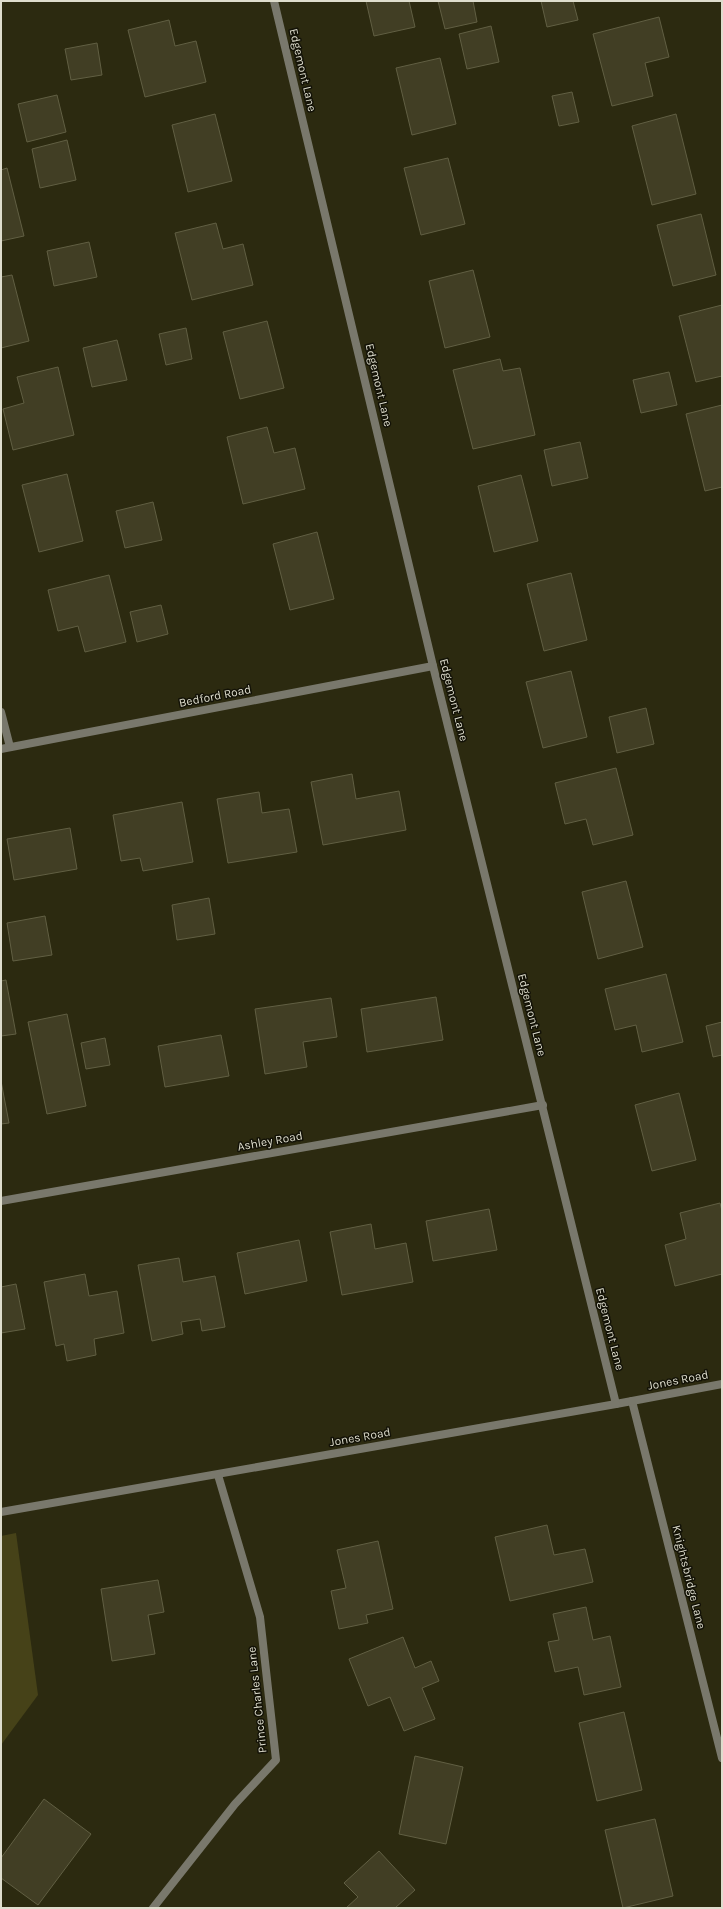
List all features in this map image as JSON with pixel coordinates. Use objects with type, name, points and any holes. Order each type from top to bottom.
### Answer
[{"type":"street","name":"Edgemont Lane","points":[[274,1],[433,666],[616,1404]]},
{"type":"street","name":"Bedford Road","points":[[1,749],[433,666]]},
{"type":"street","points":[[1,712],[10,747]]},
{"type":"street","name":"Ashley Road","points":[[1,1201],[542,1105]]},
{"type":"street","name":"Jones Road","points":[[1,1512],[722,1384]]},
{"type":"street","name":"Knightsbridge Lane","points":[[632,1401],[722,1758]]},
{"type":"street","name":"Prince Charles Lane","points":[[153,1908],[235,1804],[276,1760],[260,1617],[218,1474]]},
{"type":"shaded area","points":[[16,1533],[38,1695],[1,1745],[1,1536]]},
{"type":"building","points":[[366,1],[409,1],[415,27],[374,36]]},
{"type":"building","points":[[438,1],[473,1],[477,22],[445,29]]},
{"type":"building","points":[[541,1],[573,1],[578,20],[547,27]]},
{"type":"building","points":[[659,17],[669,57],[645,63],[653,96],[612,106],[593,34]]},
{"type":"building","points":[[169,20],[175,46],[196,41],[206,82],[145,97],[128,30]]},
{"type":"building","points":[[491,26],[499,62],[467,69],[459,34]]},
{"type":"building","points":[[97,43],[102,75],[71,80],[65,49]]},
{"type":"building","points":[[440,58],[456,124],[412,135],[396,68]]},
{"type":"building","points":[[572,92],[579,122],[559,126],[552,96]]},
{"type":"building","points":[[57,95],[66,132],[27,142],[18,104]]},
{"type":"building","points":[[215,114],[232,181],[188,192],[172,125]]},
{"type":"building","points":[[676,114],[696,194],[652,205],[632,126]]},
{"type":"building","points":[[67,140],[76,180],[40,188],[32,149]]},
{"type":"building","points":[[448,158],[465,224],[421,235],[404,168]]},
{"type":"building","points":[[7,168],[24,236],[1,241],[1,170]]},
{"type":"building","points":[[701,214],[716,275],[673,286],[657,225]]},
{"type":"building","points":[[216,223],[223,249],[243,244],[253,285],[192,300],[175,233]]},
{"type":"building","points":[[89,242],[97,277],[54,286],[47,251]]},
{"type":"building","points":[[473,270],[490,337],[445,348],[429,281]]},
{"type":"building","points":[[12,275],[29,341],[1,348],[1,277]]},
{"type":"building","points":[[722,305],[722,376],[696,382],[679,316]]},
{"type":"building","points":[[267,321],[284,388],[240,399],[223,332]]},
{"type":"building","points":[[186,328],[192,359],[166,365],[159,334]]},
{"type":"building","points":[[117,340],[127,380],[92,387],[83,348]]},
{"type":"building","points":[[500,359],[503,371],[520,368],[535,435],[473,449],[453,370]]},
{"type":"building","points":[[58,367],[74,435],[13,450],[3,409],[24,403],[17,377]]},
{"type":"building","points":[[669,372],[677,405],[641,413],[633,380]]},
{"type":"building","points":[[722,405],[722,487],[705,491],[686,414]]},
{"type":"building","points":[[267,427],[274,453],[295,448],[305,489],[243,504],[227,437]]},
{"type":"building","points":[[580,442],[588,478],[552,486],[544,450]]},
{"type":"building","points":[[67,474],[83,541],[39,552],[22,485]]},
{"type":"building","points":[[521,475],[538,541],[494,552],[478,486]]},
{"type":"building","points":[[153,502],[162,540],[125,548],[116,511]]},
{"type":"building","points":[[317,532],[334,599],[290,610],[273,544]]},
{"type":"building","points":[[571,573],[587,640],[544,651],[527,584]]},
{"type":"building","points":[[109,575],[126,642],[85,652],[78,626],[58,631],[48,590]]},
{"type":"building","points":[[161,605],[168,634],[137,642],[130,612]]},
{"type":"building","points":[[571,671],[587,737],[543,748],[526,682]]},
{"type":"building","points":[[646,708],[654,744],[617,753],[609,717]]},
{"type":"building","points":[[616,768],[633,835],[593,845],[586,819],[565,824],[555,783]]},
{"type":"building","points":[[352,774],[356,799],[399,791],[406,830],[323,845],[311,782]]},
{"type":"building","points":[[259,792],[262,813],[289,809],[297,852],[228,863],[217,799]]},
{"type":"building","points":[[182,802],[193,862],[143,871],[140,858],[121,861],[113,815]]},
{"type":"building","points":[[70,828],[77,869],[14,880],[7,839]]},
{"type":"building","points":[[626,881],[643,947],[598,959],[582,892]]},
{"type":"building","points":[[209,898],[215,934],[177,940],[172,905]]},
{"type":"building","points":[[45,916],[52,955],[13,961],[7,923]]},
{"type":"building","points":[[666,974],[683,1042],[642,1052],[636,1025],[615,1030],[605,989]]},
{"type":"building","points":[[6,980],[16,1034],[1,1036],[1,981]]},
{"type":"building","points":[[436,997],[443,1040],[367,1052],[361,1009]]},
{"type":"building","points":[[331,998],[337,1037],[303,1042],[307,1067],[265,1074],[255,1009]]},
{"type":"building","points":[[67,1014],[86,1106],[47,1114],[28,1022]]},
{"type":"building","points":[[722,1022],[722,1055],[713,1057],[706,1026]]},
{"type":"building","points":[[221,1035],[229,1076],[165,1087],[158,1046]]},
{"type":"building","points":[[105,1038],[110,1065],[86,1069],[81,1043]]},
{"type":"building","points":[[1,1081],[9,1123],[1,1124]]},
{"type":"building","points":[[679,1093],[696,1160],[652,1171],[635,1105]]},
{"type":"building","points":[[720,1203],[722,1211],[722,1274],[675,1286],[665,1245],[686,1239],[680,1213]]},
{"type":"building","points":[[489,1209],[497,1250],[433,1261],[426,1221]]},
{"type":"building","points":[[371,1224],[375,1249],[406,1243],[413,1282],[342,1295],[330,1232]]},
{"type":"building","points":[[299,1240],[307,1281],[245,1294],[237,1253]]},
{"type":"building","points":[[179,1258],[183,1282],[215,1276],[225,1327],[202,1331],[200,1319],[181,1322],[183,1334],[152,1341],[138,1265]]},
{"type":"building","points":[[85,1274],[89,1296],[117,1291],[124,1333],[94,1339],[96,1355],[67,1361],[64,1344],[56,1346],[44,1282]]},
{"type":"building","points":[[16,1284],[25,1329],[1,1333],[1,1287]]},
{"type":"building","points":[[547,1525],[554,1555],[585,1549],[593,1582],[510,1601],[495,1537]]},
{"type":"building","points":[[378,1541],[393,1609],[366,1615],[368,1623],[339,1629],[331,1591],[346,1588],[337,1550]]},
{"type":"building","points":[[158,1580],[164,1612],[148,1615],[155,1654],[112,1661],[101,1589]]},
{"type":"building","points":[[586,1607],[593,1640],[610,1636],[621,1687],[584,1695],[578,1667],[555,1672],[548,1642],[559,1640],[553,1614]]},
{"type":"building","points":[[403,1637],[415,1668],[431,1661],[439,1681],[422,1688],[435,1719],[404,1731],[390,1697],[368,1706],[349,1659]]},
{"type":"building","points":[[624,1712],[642,1790],[597,1801],[579,1723]]},
{"type":"building","points":[[415,1756],[463,1767],[446,1844],[399,1834]]},
{"type":"building","points":[[44,1799],[91,1834],[38,1905],[1,1878],[1,1858]]},
{"type":"building","points":[[655,1819],[673,1896],[623,1908],[605,1830]]},
{"type":"building","points":[[379,1851],[415,1890],[395,1908],[346,1908],[358,1897],[344,1883]]}]
